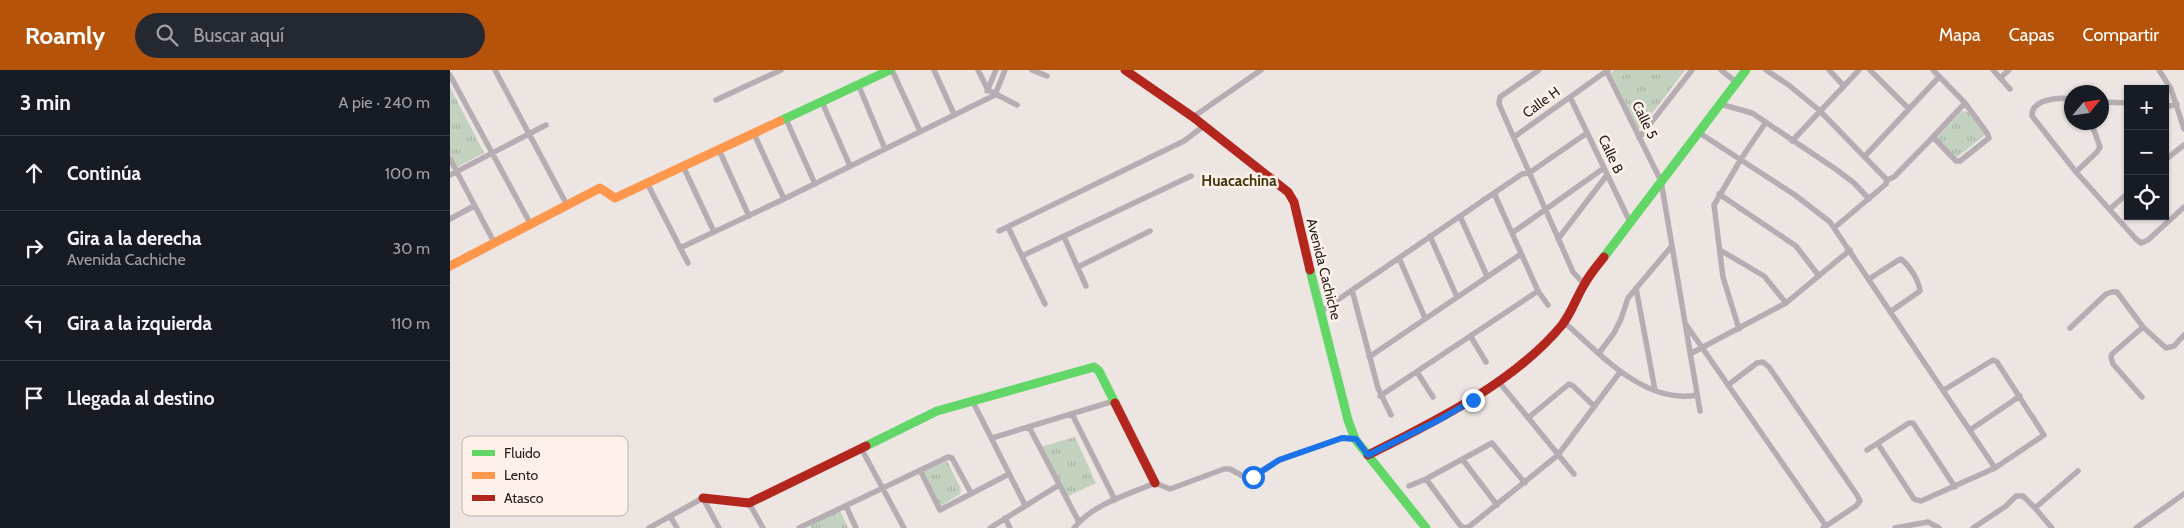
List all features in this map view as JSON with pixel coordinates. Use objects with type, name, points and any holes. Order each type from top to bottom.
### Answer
[{"type":"street","points":[[495,70],[566,205]]},
{"type":"street","points":[[716,100],[781,70]]},
{"type":"street","points":[[450,266],[600,188],[615,198],[891,70],[920,131]]},
{"type":"street","points":[[934,70],[954,114]]},
{"type":"street","points":[[978,70],[988,90],[1017,105]]},
{"type":"street","points":[[983,100],[996,70]]},
{"type":"street","points":[[680,248],[815,184],[995,94],[1006,70]]},
{"type":"street","points":[[1032,70],[1047,76]]},
{"type":"street","name":"Avenida Cachiche","points":[[1125,70],[1205,125],[1288,192],[1294,202],[1348,420],[1356,439],[1426,528]]},
{"type":"street","points":[[1194,117],[1261,70]]},
{"type":"street","points":[[1539,70],[1499,100],[1573,272],[1584,284]]},
{"type":"street","name":"Calle H","points":[[1514,137],[1607,70]]},
{"type":"street","name":"Calle 5","points":[[1607,70],[1661,181],[1700,411]]},
{"type":"street","points":[[1639,138],[1692,70]]},
{"type":"street","points":[[1721,70],[1736,82]]},
{"type":"street","points":[[1368,455],[1439,420],[1473,400],[1499,382],[1551,336],[1564,322],[1576,304],[1584,284],[1746,70]]},
{"type":"street","points":[[1766,70],[1790,86],[1820,111],[1886,180]]},
{"type":"street","points":[[1829,70],[1844,86]]},
{"type":"street","points":[[1792,141],[1859,70]]},
{"type":"street","points":[[1870,70],[1908,109]]},
{"type":"street","points":[[1933,70],[1965,103],[1988,133],[1989,138],[1960,161],[1956,161],[1933,137]]},
{"type":"street","points":[[1993,70],[2010,89]]},
{"type":"street","points":[[2000,78],[2009,70]]},
{"type":"street","points":[[2159,70],[2171,89],[2184,129]]},
{"type":"street","points":[[450,75],[530,223]]},
{"type":"street","points":[[1864,156],[1939,77]]},
{"type":"street","points":[[858,84],[885,148]]},
{"type":"street","name":"Calle B","points":[[1570,97],[1630,222]]},
{"type":"street","points":[[2064,98],[2049,98],[2034,109],[2032,116],[2076,172],[2141,242],[2148,240],[2184,207]]},
{"type":"street","points":[[822,102],[850,166]]},
{"type":"street","points":[[2109,102],[2124,103]]},
{"type":"street","points":[[1886,180],[1894,177],[1965,103]]},
{"type":"street","points":[[1720,104],[1743,109],[1766,122],[1854,183],[1869,199]]},
{"type":"street","points":[[2169,106],[2177,104]]},
{"type":"street","points":[[786,119],[815,184]]},
{"type":"street","points":[[1739,329],[1723,278],[1714,205],[1740,159],[1766,122]]},
{"type":"street","points":[[450,175],[546,125]]},
{"type":"street","points":[[999,231],[1184,141],[1205,125]]},
{"type":"street","points":[[2076,172],[2097,152],[2100,146],[2094,130]]},
{"type":"street","points":[[1698,132],[1795,195],[1819,212],[1834,228],[1995,468]]},
{"type":"street","points":[[1320,312],[1522,174],[1530,173],[1587,133]]},
{"type":"street","points":[[754,134],[784,199]]},
{"type":"street","points":[[2169,157],[2184,145]]},
{"type":"street","points":[[719,150],[749,216]]},
{"type":"street","points":[[450,159],[494,242]]},
{"type":"street","points":[[683,166],[714,232]]},
{"type":"street","points":[[1512,233],[1604,168]]},
{"type":"street","points":[[1558,239],[1607,175]]},
{"type":"street","points":[[1022,256],[1191,176]]},
{"type":"street","points":[[1834,228],[1886,184],[1886,180]]},
{"type":"street","points":[[647,183],[688,263]]},
{"type":"street","points":[[1494,193],[1538,291],[1548,305]]},
{"type":"street","points":[[1719,194],[1796,246],[1819,276]]},
{"type":"street","points":[[2110,209],[2124,197]]},
{"type":"street","points":[[450,219],[474,206]]},
{"type":"street","points":[[1460,216],[1488,276]]},
{"type":"street","points":[[1008,227],[1045,304]]},
{"type":"street","points":[[1078,267],[1150,231]]},
{"type":"street","points":[[1430,236],[1457,297]]},
{"type":"street","points":[[1064,237],[1086,286]]},
{"type":"street","points":[[1599,353],[1614,333],[1628,298],[1671,247]]},
{"type":"street","points":[[1720,250],[1764,276],[1786,303]]},
{"type":"street","points":[[1690,354],[1786,303],[1850,250]]},
{"type":"street","points":[[1369,356],[1521,254]]},
{"type":"street","points":[[1399,258],[1425,318]]},
{"type":"street","points":[[1869,279],[1902,259],[1920,285],[1920,291],[1890,312]]},
{"type":"street","points":[[1636,288],[1655,390]]},
{"type":"street","points":[[1352,290],[1380,396],[1391,415]]},
{"type":"street","points":[[1380,396],[1538,291]]},
{"type":"street","points":[[2070,328],[2106,294],[2116,292],[2143,327],[2166,348],[2174,346],[2184,335]]},
{"type":"street","points":[[1684,321],[1824,527],[1860,501],[1769,367],[1763,362],[1757,363],[1728,385]]},
{"type":"street","points":[[1564,322],[1620,372],[1669,396],[1697,395]]},
{"type":"street","points":[[2142,397],[2113,364],[2111,357],[2112,354],[2143,327]]},
{"type":"street","points":[[1471,337],[1486,362]]},
{"type":"street","points":[[1878,444],[1917,501],[1955,487],[1995,468],[2044,435],[1997,362],[1993,360],[1944,390]]},
{"type":"street","points":[[650,528],[703,498],[749,503],[938,411],[1094,367],[1099,371],[1155,483],[1170,489],[1224,469],[1230,469],[1248,479],[1279,460],[1342,438],[1356,439]]},
{"type":"street","points":[[1417,372],[1432,397]]},
{"type":"street","points":[[1426,480],[1460,525],[1465,528],[1470,526],[1558,456],[1620,372]]},
{"type":"street","points":[[1499,382],[1574,474]]},
{"type":"street","points":[[1528,418],[1568,384],[1574,386],[1594,406]]},
{"type":"street","points":[[1970,430],[2020,396]]},
{"type":"street","points":[[992,438],[1114,401]]},
{"type":"street","points":[[973,402],[1025,505]]},
{"type":"street","points":[[1072,414],[1115,500]]},
{"type":"street","points":[[1867,450],[1909,423],[1913,423],[1955,487]]},
{"type":"street","points":[[1029,427],[1079,522]]},
{"type":"street","points":[[1409,486],[1426,480],[1492,443],[1524,483]]},
{"type":"street","points":[[861,448],[904,528]]},
{"type":"street","points":[[799,528],[808,526],[950,457],[971,493]]},
{"type":"street","points":[[1462,460],[1498,504]]},
{"type":"street","points":[[920,470],[940,510],[1009,474]]},
{"type":"street","points":[[2035,508],[2078,471]]},
{"type":"street","points":[[1074,528],[1089,513],[1155,483]]},
{"type":"street","points":[[990,528],[1059,485]]},
{"type":"street","points":[[2136,528],[2184,494]]},
{"type":"street","points":[[1973,528],[2006,506],[2016,496],[2024,496],[2052,528]]},
{"type":"street","points":[[703,498],[719,528]]},
{"type":"street","points":[[749,503],[763,528]]},
{"type":"street","points":[[846,506],[856,528]]},
{"type":"street","points":[[670,516],[677,528]]},
{"type":"street","points":[[1005,518],[1010,528]]},
{"type":"street","points":[[1895,528],[1928,522],[1938,528]]},
{"type":"green space","points":[[1614,70],[1685,70],[1641,128],[1638,129],[1611,73]]},
{"type":"green space","points":[[450,87],[484,153],[453,169],[450,164]]},
{"type":"green space","points":[[1962,111],[1968,112],[1985,135],[1956,158],[1937,137]]},
{"type":"green space","points":[[1075,437],[1096,483],[1064,498],[1040,447]]},
{"type":"green space","points":[[947,461],[961,489],[960,494],[939,507],[922,472]]},
{"type":"green space","points":[[840,511],[848,528],[810,528],[811,525]]},
{"type":"traffic: fast","points":[[780,121],[890,70]]},
{"type":"traffic: fast","points":[[1604,257],[1746,70]]},
{"type":"traffic: fast","points":[[1310,270],[1348,420],[1355,439],[1426,528]]},
{"type":"traffic: fast","points":[[866,446],[937,411],[1094,367],[1099,371],[1115,403]]},
{"type":"traffic: slow","points":[[450,266],[600,188],[615,198],[780,121]]},
{"type":"traffic: jam","points":[[1125,70],[1193,117],[1288,192],[1294,202],[1310,270]]},
{"type":"traffic: jam","points":[[1368,455],[1446,415],[1497,383],[1521,365],[1543,346],[1562,325],[1586,281],[1604,257]]},
{"type":"traffic: jam","points":[[1115,403],[1155,483]]},
{"type":"traffic: jam","points":[[703,498],[749,503],[866,446]]},
{"type":"district","name":"Huacachina","points":[[1239,181]]},
{"type":"route","points":[[1253,477],[1279,460],[1342,438],[1356,439],[1368,455],[1439,420],[1473,400]]}]
